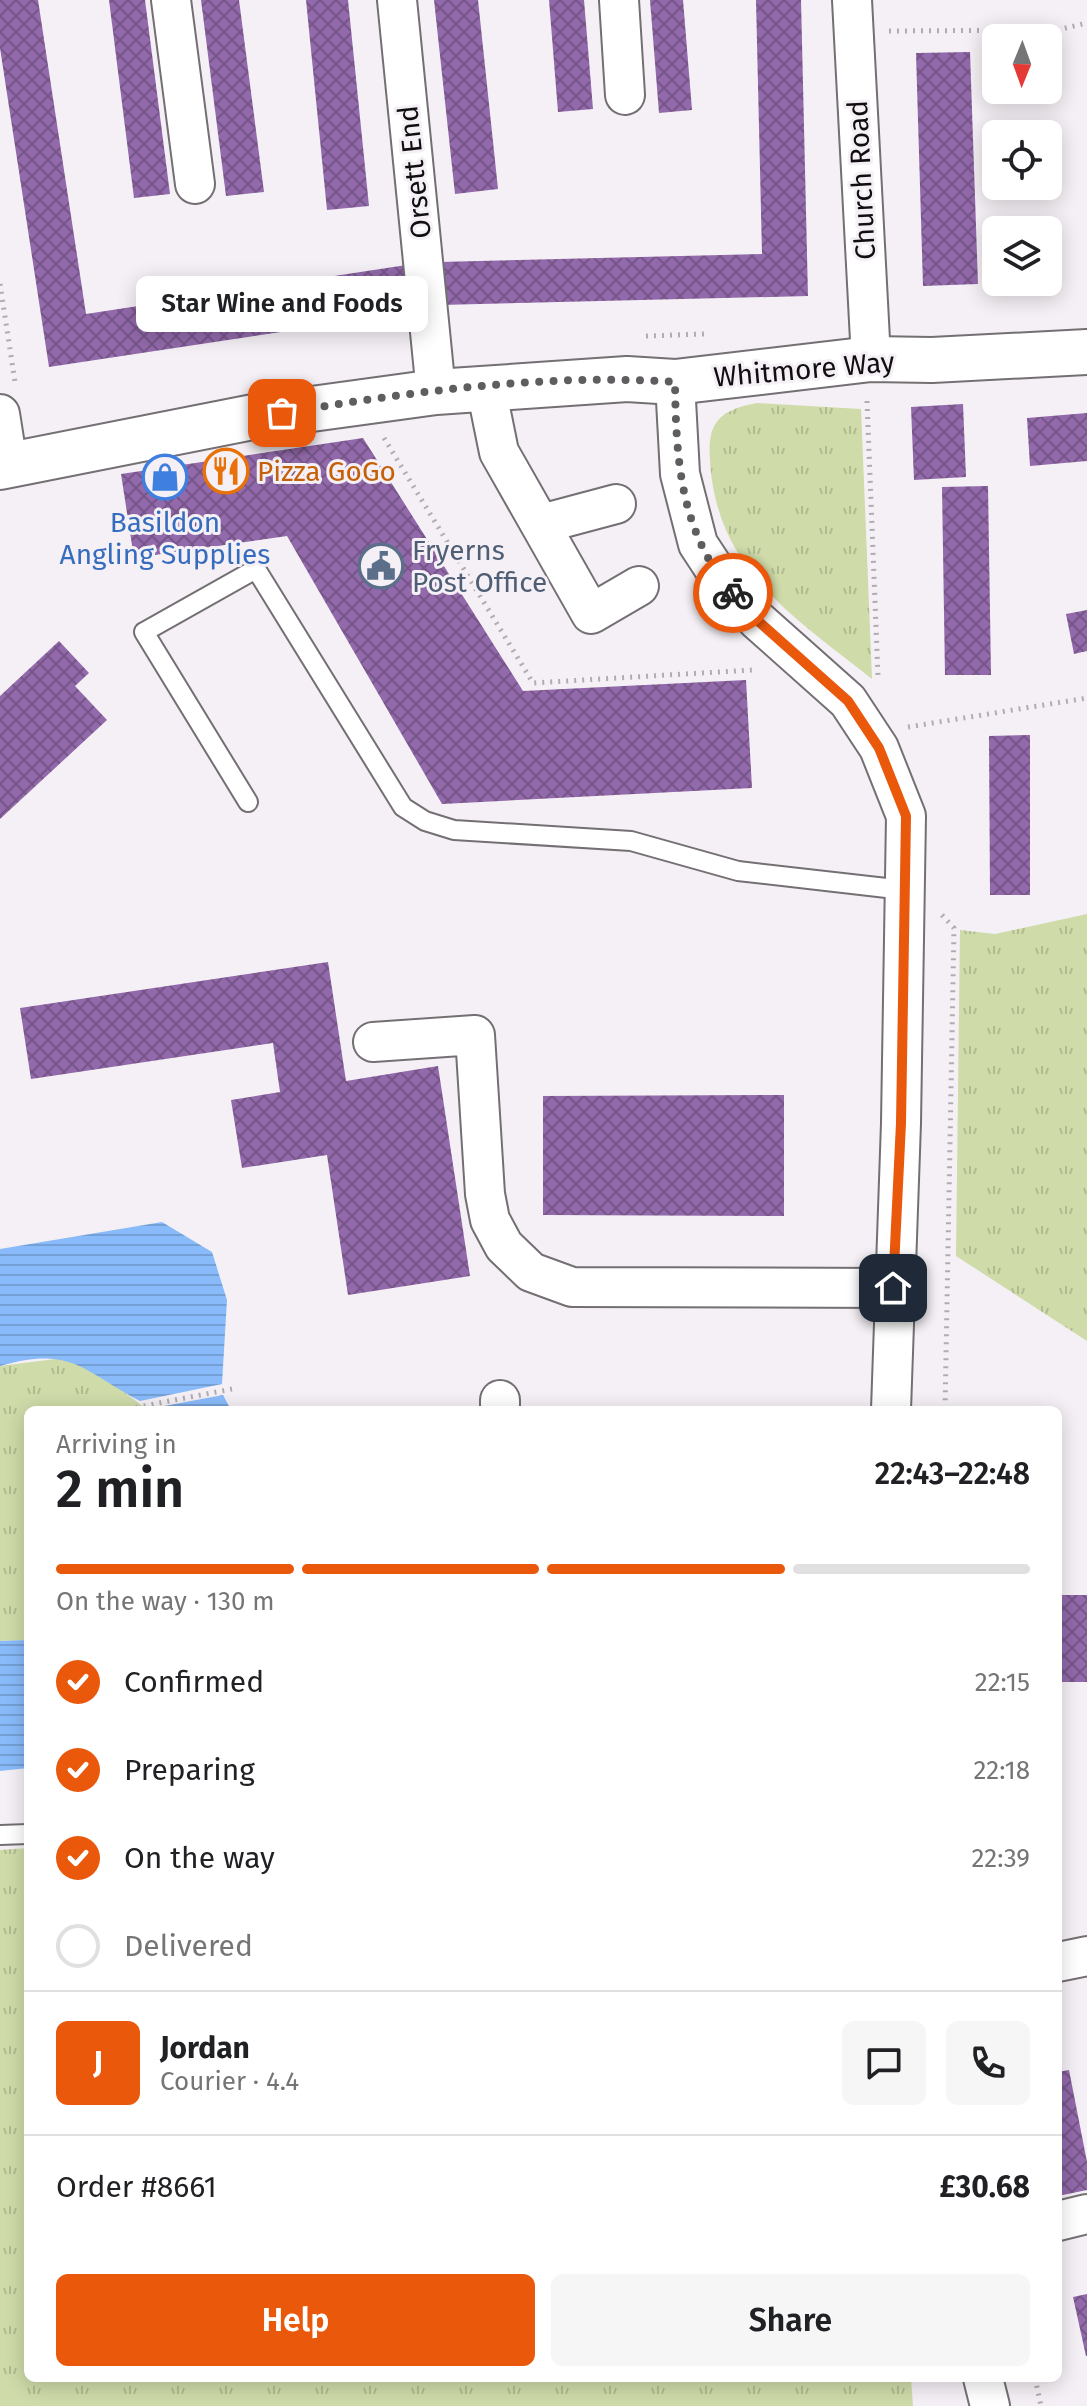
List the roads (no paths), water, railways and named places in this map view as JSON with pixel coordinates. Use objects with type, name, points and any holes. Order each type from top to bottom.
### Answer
[{"type":"street","points":[[171,0],[195,184]]},
{"type":"street","name":"Orsett End","points":[[397,0],[436,392]]},
{"type":"street","points":[[619,0],[625,95]]},
{"type":"street","name":"Church Road","points":[[852,18],[871,359]]},
{"type":"street","name":"Whitmore Way","points":[[4,466],[253,417],[436,392],[627,379],[675,382],[871,359],[932,360],[1087,352]]},
{"type":"street","points":[[675,382],[680,474],[698,544],[721,579],[757,620],[848,701],[864,723],[894,781],[906,816],[901,1123],[891,1406]]},
{"type":"street","points":[[486,388],[499,452],[591,614],[639,586]]},
{"type":"street","points":[[4,466],[8,400]]},
{"type":"street","points":[[541,524],[616,504]]},
{"type":"street","points":[[373,1042],[475,1035],[485,1194],[490,1220],[504,1246],[531,1272],[572,1287],[893,1288]]},
{"type":"street","points":[[1062,1961],[1087,1956]]},
{"type":"street","points":[[1062,2220],[1087,2214]]},
{"type":"street","points":[[984,2382],[990,2406]]},
{"type":"lane","points":[[248,802],[144,632],[256,569],[388,785],[403,807],[425,821],[454,830],[631,841],[738,871],[904,890]]},
{"type":"lane","points":[[0,1835],[24,1834]]},
{"type":"water","points":[[162,1222],[212,1252],[227,1300],[222,1384],[140,1401],[90,1371],[61,1360],[44,1358],[0,1366],[0,1249]]},
{"type":"water","points":[[223,1395],[229,1406],[164,1406]]},
{"type":"water","points":[[24,1640],[24,1768],[0,1771],[0,1641]]},
{"type":"place","name":"Star Wine and Foods","points":[[282,413]]},
{"type":"place","name":"Pizza GoGo","points":[[226,471]]},
{"type":"place","name":"Basildon Angling Supplies","points":[[165,477]]},
{"type":"place","name":"Fryerns Post Office","points":[[381,566]]}]
